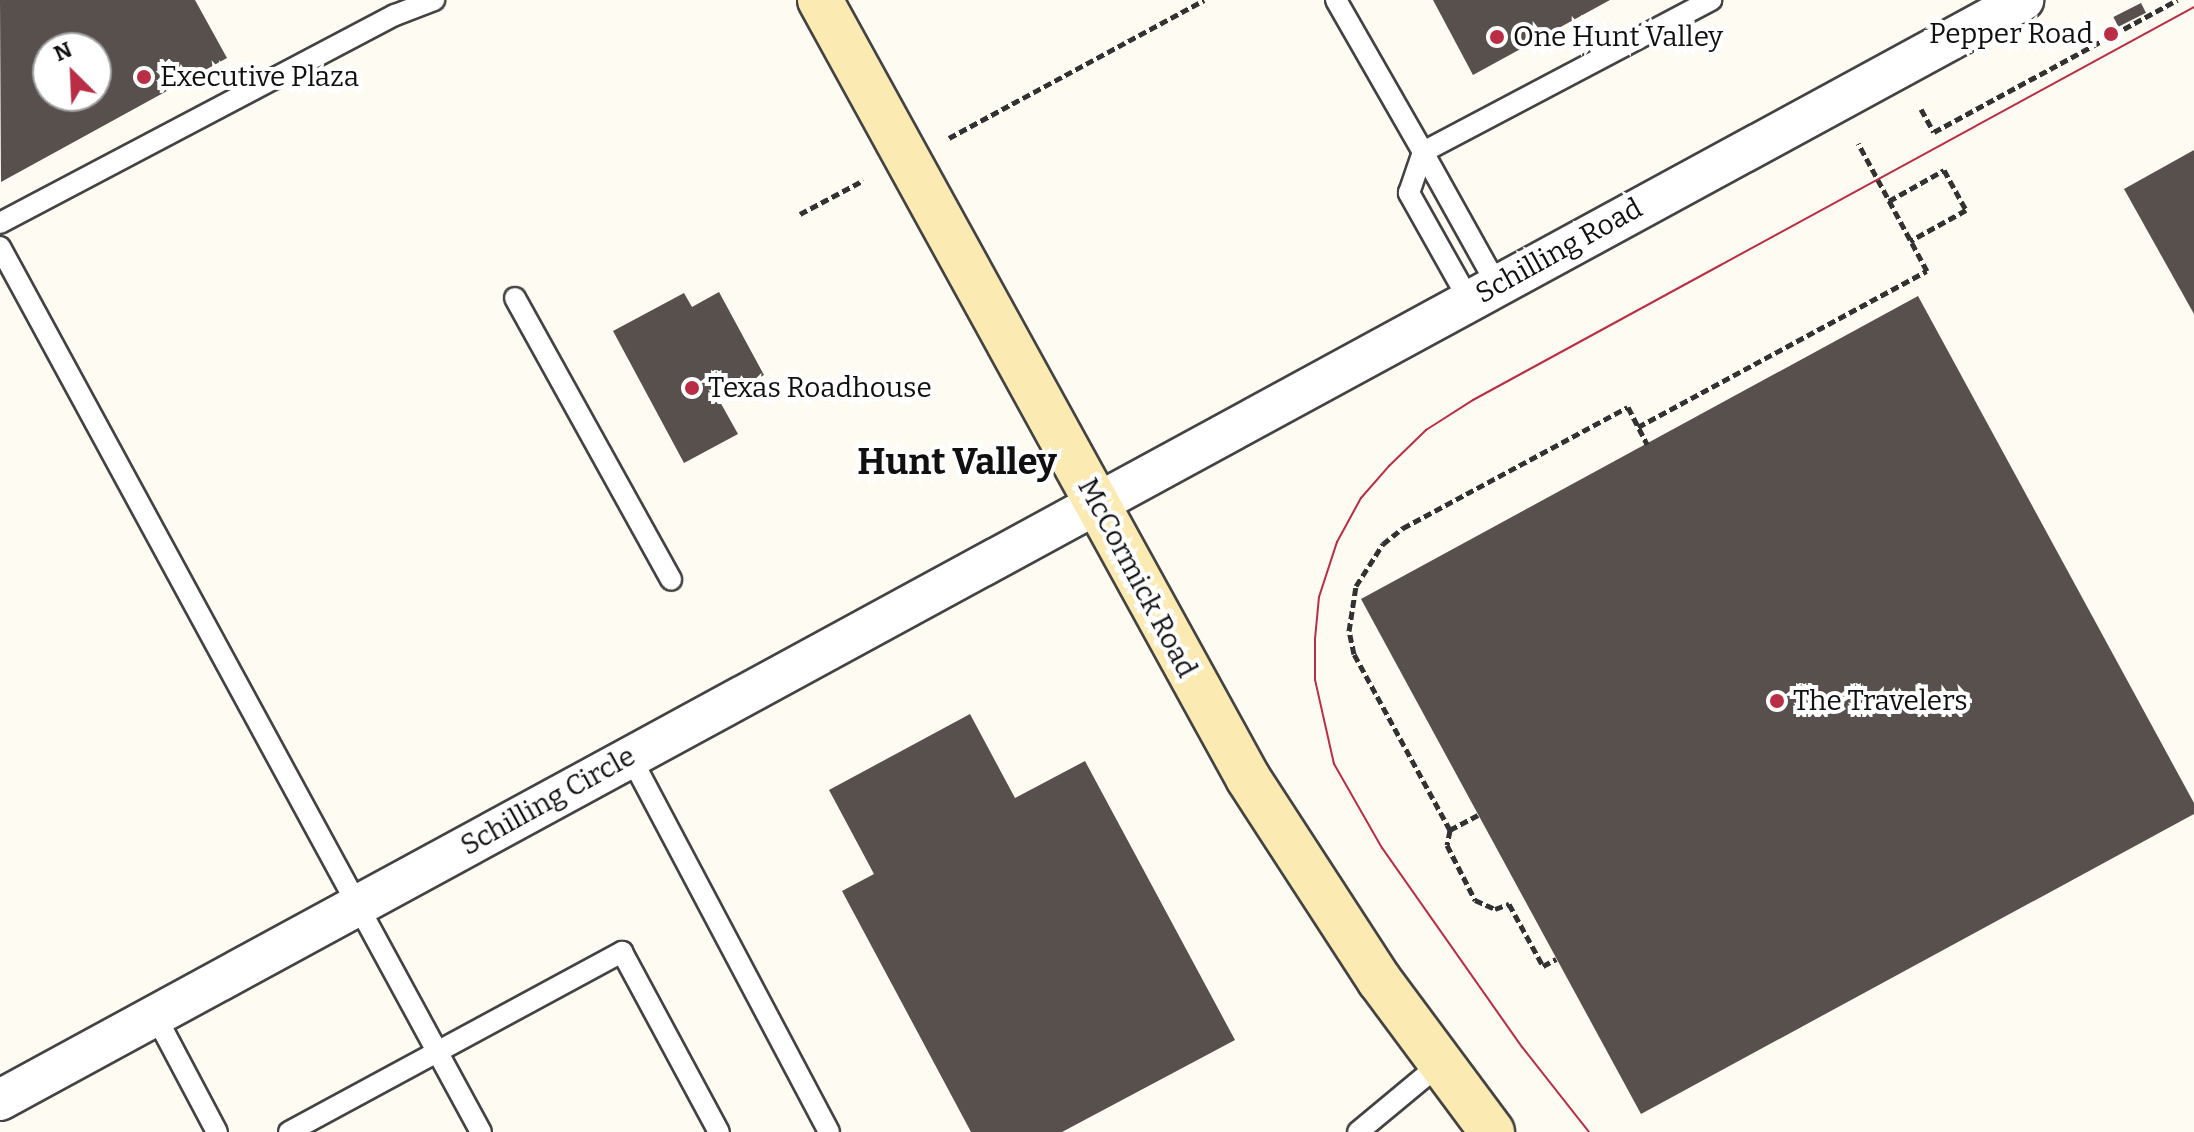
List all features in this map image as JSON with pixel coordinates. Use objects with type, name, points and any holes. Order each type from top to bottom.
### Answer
[{"type":"main road","name":"McCormick Road","points":[[820,0],[1248,778],[1337,917],[1440,1064],[1492,1132]]},
{"type":"street","name":"Schilling Road","points":[[1096,502],[2023,0]]},
{"type":"street","name":"Schilling Circle","points":[[0,1100],[1096,502]]},
{"type":"lane","points":[[0,223],[391,8],[434,0]]},
{"type":"lane","points":[[1336,0],[1423,152],[1483,292]]},
{"type":"lane","points":[[1483,292],[1409,193],[1423,152],[1711,0]]},
{"type":"lane","points":[[0,247],[481,1132]]},
{"type":"lane","points":[[515,298],[671,580]]},
{"type":"lane","points":[[630,756],[829,1132]]},
{"type":"lane","points":[[289,1132],[622,952],[719,1132]]},
{"type":"lane","points":[[155,1015],[217,1132]]},
{"type":"lane","points":[[1358,1132],[1440,1064]]},
{"type":"path","points":[[949,138],[1204,0]]},
{"type":"path","points":[[1921,109],[1934,132],[2177,0]]},
{"type":"path","points":[[1638,427],[1927,271],[1858,143]]},
{"type":"path","points":[[1889,201],[1944,170],[1966,210],[1910,241]]},
{"type":"path","points":[[800,214],[864,180]]},
{"type":"path","points":[[1556,959],[1543,966],[1509,904],[1495,909],[1475,900],[1447,845],[1450,830],[1354,654],[1349,631],[1356,586],[1383,544],[1403,528],[1628,407],[1647,444]]},
{"type":"path","points":[[1450,830],[1478,815]]},
{"type":"building","name":"Executive Plaza","points":[[0,0],[195,0],[227,58],[1,182]]},
{"type":"building","name":"One Hunt Valley","points":[[1433,0],[1610,0],[1473,75]]},
{"type":"building","points":[[2141,3],[2146,13],[2118,27],[2113,17]]},
{"type":"building","points":[[2194,150],[2194,314],[2124,189]]},
{"type":"building","name":"Texas Roadhouse","points":[[719,292],[764,375],[719,400],[738,434],[684,463],[613,331],[684,293],[692,307]]},
{"type":"building","name":"The Travelers","points":[[1918,296],[2194,803],[2194,814],[1641,1114],[1361,599]]},
{"type":"building","points":[[970,714],[1015,798],[1085,761],[1235,1040],[1062,1132],[971,1132],[842,891],[874,874],[829,790]]},
{"type":"tram line","points":[[1589,1132],[1522,1047],[1382,848],[1334,764],[1315,680],[1315,639],[1319,597],[1337,542],[1361,498],[1389,466],[1426,430],[1473,400],[2194,7]]},
{"type":"place","name":"Pepper Road","points":[[2111,34]]},
{"type":"place","name":"One Hunt Valley","points":[[1497,37]]},
{"type":"place","name":"Executive Plaza","points":[[144,77]]},
{"type":"place","name":"Texas Roadhouse","points":[[692,388]]},
{"type":"place","name":"The Travelers","points":[[1777,701]]},
{"type":"district","name":"Hunt Valley","points":[[957,463]]}]
